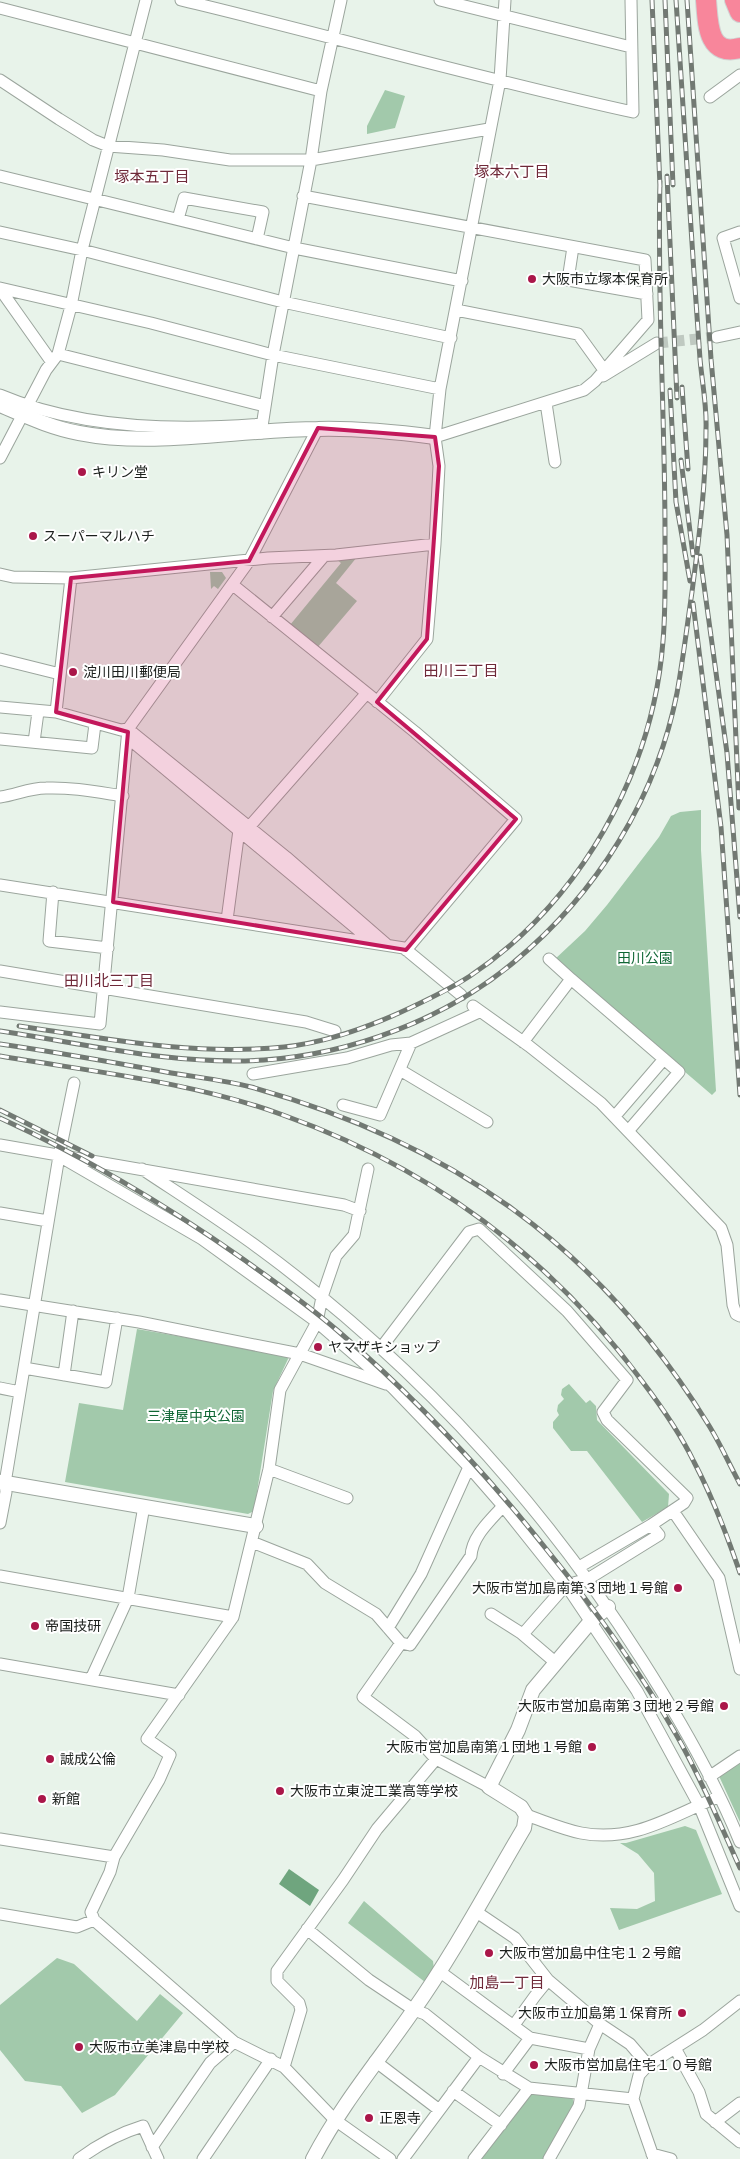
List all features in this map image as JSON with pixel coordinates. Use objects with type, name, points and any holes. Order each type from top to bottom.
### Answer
[{"type":"highway","points":[[706,0],[708,28],[711,38],[724,49],[740,48]]},
{"type":"highway","points":[[735,0],[740,12]]},
{"type":"street","points":[[0,458],[55,358],[71,306],[82,250],[146,0]]},
{"type":"street","points":[[180,0],[333,37],[563,97],[633,112],[631,0]]},
{"type":"street","points":[[262,428],[273,355],[311,160],[321,91],[341,0]]},
{"type":"street","points":[[440,0],[632,47]]},
{"type":"street","points":[[377,702],[427,639],[436,544],[439,466],[435,436],[440,389],[500,80],[505,0]]},
{"type":"street","points":[[0,8],[321,91]]},
{"type":"street","points":[[710,97],[740,74]]},
{"type":"street","points":[[0,80],[93,140],[108,146],[163,150],[230,160],[311,160],[490,129]]},
{"type":"street","points":[[0,176],[294,248],[462,281]]},
{"type":"street","points":[[303,196],[645,260],[648,320],[595,381]]},
{"type":"street","points":[[178,219],[184,198],[264,212],[257,239]]},
{"type":"street","points":[[0,232],[82,250],[283,302],[451,338]]},
{"type":"street","points":[[740,232],[723,238],[737,276],[740,298]]},
{"type":"street","points":[[573,247],[568,280],[647,294]]},
{"type":"street","points":[[0,289],[151,323],[273,355],[440,389]]},
{"type":"street","points":[[0,289],[55,358],[265,406]]},
{"type":"street","points":[[456,310],[578,334],[604,370]]},
{"type":"street","points":[[717,337],[740,332]]},
{"type":"street","points":[[0,395],[50,426],[95,436],[136,438],[262,428],[318,428],[377,430],[435,436],[584,390],[595,381],[626,364],[657,343]]},
{"type":"street","points":[[546,403],[555,462]]},
{"type":"street","points":[[0,405],[26,411]]},
{"type":"street","points":[[0,1012],[100,1024],[128,733],[248,561],[318,428]]},
{"type":"street","points":[[0,574],[13,577],[71,578],[248,561],[324,556],[436,544]]},
{"type":"street","points":[[272,617],[324,556]]},
{"type":"street","points":[[56,712],[71,578]]},
{"type":"street","points":[[233,585],[329,661],[516,819],[406,950]]},
{"type":"street","points":[[0,659],[60,674]]},
{"type":"street","points":[[227,920],[244,828],[366,694]]},
{"type":"street","points":[[0,707],[38,712],[56,712],[128,733],[158,765],[244,828],[388,946]]},
{"type":"street","points":[[34,742],[38,712]]},
{"type":"street","points":[[0,739],[92,748],[95,724]]},
{"type":"street","points":[[0,797],[25,790],[45,788],[78,789],[123,796]]},
{"type":"street","points":[[244,828],[372,942]]},
{"type":"street","points":[[0,884],[372,942],[406,950],[461,994]]},
{"type":"street","points":[[53,892],[49,940],[108,948]]},
{"type":"street","points":[[549,959],[679,1072],[629,1130]]},
{"type":"street","points":[[0,971],[306,1022],[334,1030]]},
{"type":"street","points":[[523,1042],[571,979]]},
{"type":"street","points":[[253,1074],[347,1058],[391,1045],[411,1043],[476,1009],[523,1042],[601,1102],[721,1228],[726,1245],[733,1305],[736,1314],[740,1316]]},
{"type":"street","points":[[343,1105],[380,1114],[411,1043]]},
{"type":"street","points":[[615,1116],[664,1058]]},
{"type":"street","points":[[400,1070],[487,1122]]},
{"type":"street","points":[[0,1523],[6,1492],[2,1482],[35,1305],[58,1156],[74,1083]]},
{"type":"street","points":[[0,1145],[344,1205],[360,1211]]},
{"type":"street","points":[[58,1156],[202,1240],[317,1322],[392,1387],[470,1467],[566,1585],[637,1691],[699,1805],[740,1906]]},
{"type":"street","points":[[368,1169],[354,1235],[336,1256],[322,1298],[317,1322],[280,1390],[269,1469],[233,1617],[147,1739],[170,1755],[159,1780],[114,1857],[110,1872],[91,1912],[94,1920],[234,2042],[284,2066],[334,2120],[390,2159]]},
{"type":"street","points":[[142,1170],[259,1248],[322,1298],[381,1348],[480,1447],[523,1496],[608,1607],[679,1719],[709,1776],[740,1842]]},
{"type":"street","points":[[0,1213],[48,1221]]},
{"type":"street","points":[[381,1348],[469,1232],[479,1229],[567,1311],[627,1380],[603,1412],[607,1420],[687,1498],[652,1525],[579,1567]]},
{"type":"street","points":[[0,1300],[116,1318],[300,1354],[392,1387]]},
{"type":"street","points":[[64,1375],[73,1311]]},
{"type":"street","points":[[24,1368],[106,1382],[116,1318]]},
{"type":"street","points":[[0,1388],[20,1392]]},
{"type":"street","points":[[388,1628],[421,1574],[470,1467]]},
{"type":"street","points":[[269,1469],[347,1498]]},
{"type":"street","points":[[2,1482],[256,1526]]},
{"type":"street","points":[[92,1679],[128,1598],[144,1506]]},
{"type":"street","points":[[252,1542],[306,1564],[325,1583],[376,1614],[401,1643],[410,1645],[471,1556],[471,1548],[475,1540],[503,1506]]},
{"type":"street","points":[[672,1511],[720,1578],[740,1669]]},
{"type":"street","points":[[522,1634],[566,1585],[588,1579],[658,1535],[652,1525]]},
{"type":"street","points":[[616,1545],[623,1556]]},
{"type":"street","points":[[0,1576],[233,1617]]},
{"type":"street","points":[[489,1788],[518,1730],[533,1690],[591,1621],[608,1607]]},
{"type":"street","points":[[491,1614],[522,1634],[555,1662]]},
{"type":"street","points":[[401,1643],[363,1697],[415,1736],[436,1759],[521,1807],[526,1815],[581,1833],[618,1835],[655,1826],[718,1797]]},
{"type":"street","points":[[0,1664],[179,1695]]},
{"type":"street","points":[[709,1776],[740,1756]]},
{"type":"street","points":[[284,2066],[301,2010],[299,2003],[277,1981],[277,1971],[377,1829],[436,1759]]},
{"type":"street","points":[[313,2159],[334,2120],[375,2061],[414,2010],[439,1971],[524,1828],[526,1815]]},
{"type":"street","points":[[0,1838],[114,1857]]},
{"type":"street","points":[[475,1911],[515,1938],[548,1980],[600,2024],[630,2044],[648,2065]]},
{"type":"street","points":[[0,1914],[77,1927],[94,1920]]},
{"type":"street","points":[[307,1930],[368,1980],[414,2010],[425,2014],[479,2057],[503,2074],[529,2088],[633,2099]]},
{"type":"street","points":[[439,1971],[530,2038],[590,2049]]},
{"type":"street","points":[[514,2025],[548,1980]]},
{"type":"street","points":[[671,2159],[653,2156],[642,2130],[633,2099],[639,2075],[648,2065],[703,2030],[740,2001]]},
{"type":"street","points":[[549,2159],[572,2120],[582,2093],[590,2049],[600,2024]]},
{"type":"street","points":[[503,2074],[530,2038]]},
{"type":"street","points":[[152,2147],[210,2063],[234,2042]]},
{"type":"street","points":[[675,2048],[699,2092],[706,2114],[740,2142]]},
{"type":"street","points":[[403,2159],[438,2109],[479,2057]]},
{"type":"street","points":[[203,2159],[271,2059]]},
{"type":"street","points":[[375,2061],[438,2109]]},
{"type":"street","points":[[474,2159],[529,2088]]},
{"type":"street","points":[[453,2091],[501,2125]]},
{"type":"street","points":[[715,2122],[740,2103]]},
{"type":"street","points":[[79,2159],[95,2147],[123,2132],[143,2126],[158,2159]]},
{"type":"highlighted area","points":[[318,428],[435,437],[439,466],[427,639],[377,702],[516,819],[406,950],[113,902],[128,732],[56,712],[71,578],[249,561]]},
{"type":"green space","points":[[385,90],[405,96],[395,128],[367,134],[367,126]]},
{"type":"green space","points":[[357,557],[336,583],[357,601],[317,648],[290,625],[341,563],[337,560]]},
{"type":"green space","points":[[210,572],[222,572],[226,578],[218,589],[214,586],[211,589]]},
{"type":"green space","name":"田川公園","points":[[701,810],[701,850],[716,1091],[712,1095],[554,960],[585,931],[607,905],[659,837],[671,816],[680,812]]},
{"type":"green space","name":"三津屋中央公園","points":[[137,1329],[287,1355],[288,1359],[273,1391],[254,1511],[248,1514],[65,1482],[79,1403],[123,1410]]},
{"type":"green space","points":[[569,1384],[586,1403],[590,1400],[596,1406],[597,1420],[669,1494],[668,1507],[642,1522],[587,1451],[571,1451],[553,1428],[553,1422],[559,1415],[557,1411],[558,1405],[564,1399],[561,1395],[562,1389]]},
{"type":"green space","points":[[740,1761],[740,1822],[719,1776]]},
{"type":"green space","points":[[685,1826],[696,1830],[722,1894],[619,1930],[610,1908],[637,1909],[655,1901],[654,1873],[638,1854],[620,1843],[626,1843]]},
{"type":"green space","points":[[364,1901],[433,1961],[434,1969],[425,1982],[348,1923]]},
{"type":"green space","points":[[57,1958],[74,1964],[137,2021],[160,1994],[183,2013],[115,2095],[82,2113],[61,2086],[25,2081],[0,2050],[0,2005]]},
{"type":"green space","points":[[530,2094],[572,2097],[574,2103],[543,2159],[477,2159]]},
{"type":"shaded area","points":[[289,1869],[319,1890],[310,1906],[279,1884]]},
{"type":"tunnel","points":[[657,343],[717,337]]},
{"type":"railway","points":[[652,0],[660,187]]},
{"type":"railway","points":[[665,0],[673,185]]},
{"type":"railway","points":[[0,1031],[131,1053],[198,1060],[264,1060],[331,1050],[396,1030],[459,1001],[514,962],[544,935],[572,906],[597,875],[638,807],[654,770],[667,732],[677,693],[700,531],[706,450],[706,412],[700,359],[676,0]]},
{"type":"railway","points":[[687,0],[711,359],[727,535],[739,808]]},
{"type":"railway","points":[[667,176],[677,398]]},
{"type":"railway","points":[[19,1026],[118,1041],[184,1048],[251,1049],[284,1047],[328,1039],[357,1030],[399,1013],[470,976],[509,946],[545,911],[577,872],[604,830],[627,785],[644,739],[656,690],[663,641],[665,534],[659,225],[660,181]]},
{"type":"railway","points":[[682,387],[688,469]]},
{"type":"railway","points":[[670,390],[676,502],[690,581]]},
{"type":"railway","points":[[681,460],[693,555]]},
{"type":"railway","points":[[700,556],[727,753],[740,917]]},
{"type":"railway","points":[[693,603],[721,827],[740,1095]]},
{"type":"railway","points":[[0,1044],[220,1080],[251,1087],[324,1110],[392,1138],[455,1171],[514,1210],[568,1254],[618,1304],[665,1361],[708,1424],[740,1484]]},
{"type":"railway","points":[[0,1056],[179,1086],[214,1094],[283,1115],[337,1136],[388,1161],[436,1189],[483,1221],[568,1294],[606,1336],[656,1400],[683,1441],[701,1476],[740,1573]]},
{"type":"railway","points":[[0,1110],[92,1156]]},
{"type":"railway","points":[[0,1118],[63,1149],[125,1183],[243,1259],[327,1321],[421,1408],[499,1492],[565,1572],[616,1640],[686,1752],[740,1868]]},
{"type":"place","name":"大阪市立塚本保育所","points":[[532,279]]},
{"type":"place","name":"キリン堂","points":[[82,472]]},
{"type":"place","name":"スーパーマルハチ","points":[[33,536]]},
{"type":"place","name":"淀川田川郵便局","points":[[73,672]]},
{"type":"place","name":"ヤマザキショップ","points":[[318,1347]]},
{"type":"place","name":"大阪市営加島南第３団地１号館","points":[[678,1588]]},
{"type":"place","name":"帝国技研","points":[[35,1626]]},
{"type":"place","name":"大阪市営加島南第３団地２号館","points":[[724,1706]]},
{"type":"place","name":"大阪市営加島南第１団地１号館","points":[[592,1747]]},
{"type":"place","name":"誠成公倫","points":[[50,1759]]},
{"type":"place","name":"大阪市立東淀工業高等学校","points":[[280,1791]]},
{"type":"place","name":"新館","points":[[42,1799]]},
{"type":"place","name":"大阪市営加島中住宅１２号館","points":[[489,1953]]},
{"type":"place","name":"大阪市立加島第１保育所","points":[[682,2013]]},
{"type":"place","name":"大阪市立美津島中学校","points":[[79,2047]]},
{"type":"place","name":"大阪市営加島住宅１０号館","points":[[534,2065]]},
{"type":"place","name":"正恩寺","points":[[369,2118]]},
{"type":"district","name":"塚本六丁目","points":[[512,172]]},
{"type":"district","name":"塚本五丁目","points":[[152,177]]},
{"type":"district","name":"田川三丁目","points":[[461,671]]},
{"type":"district","name":"田川北三丁目","points":[[109,981]]},
{"type":"district","name":"加島一丁目","points":[[507,1983]]}]
